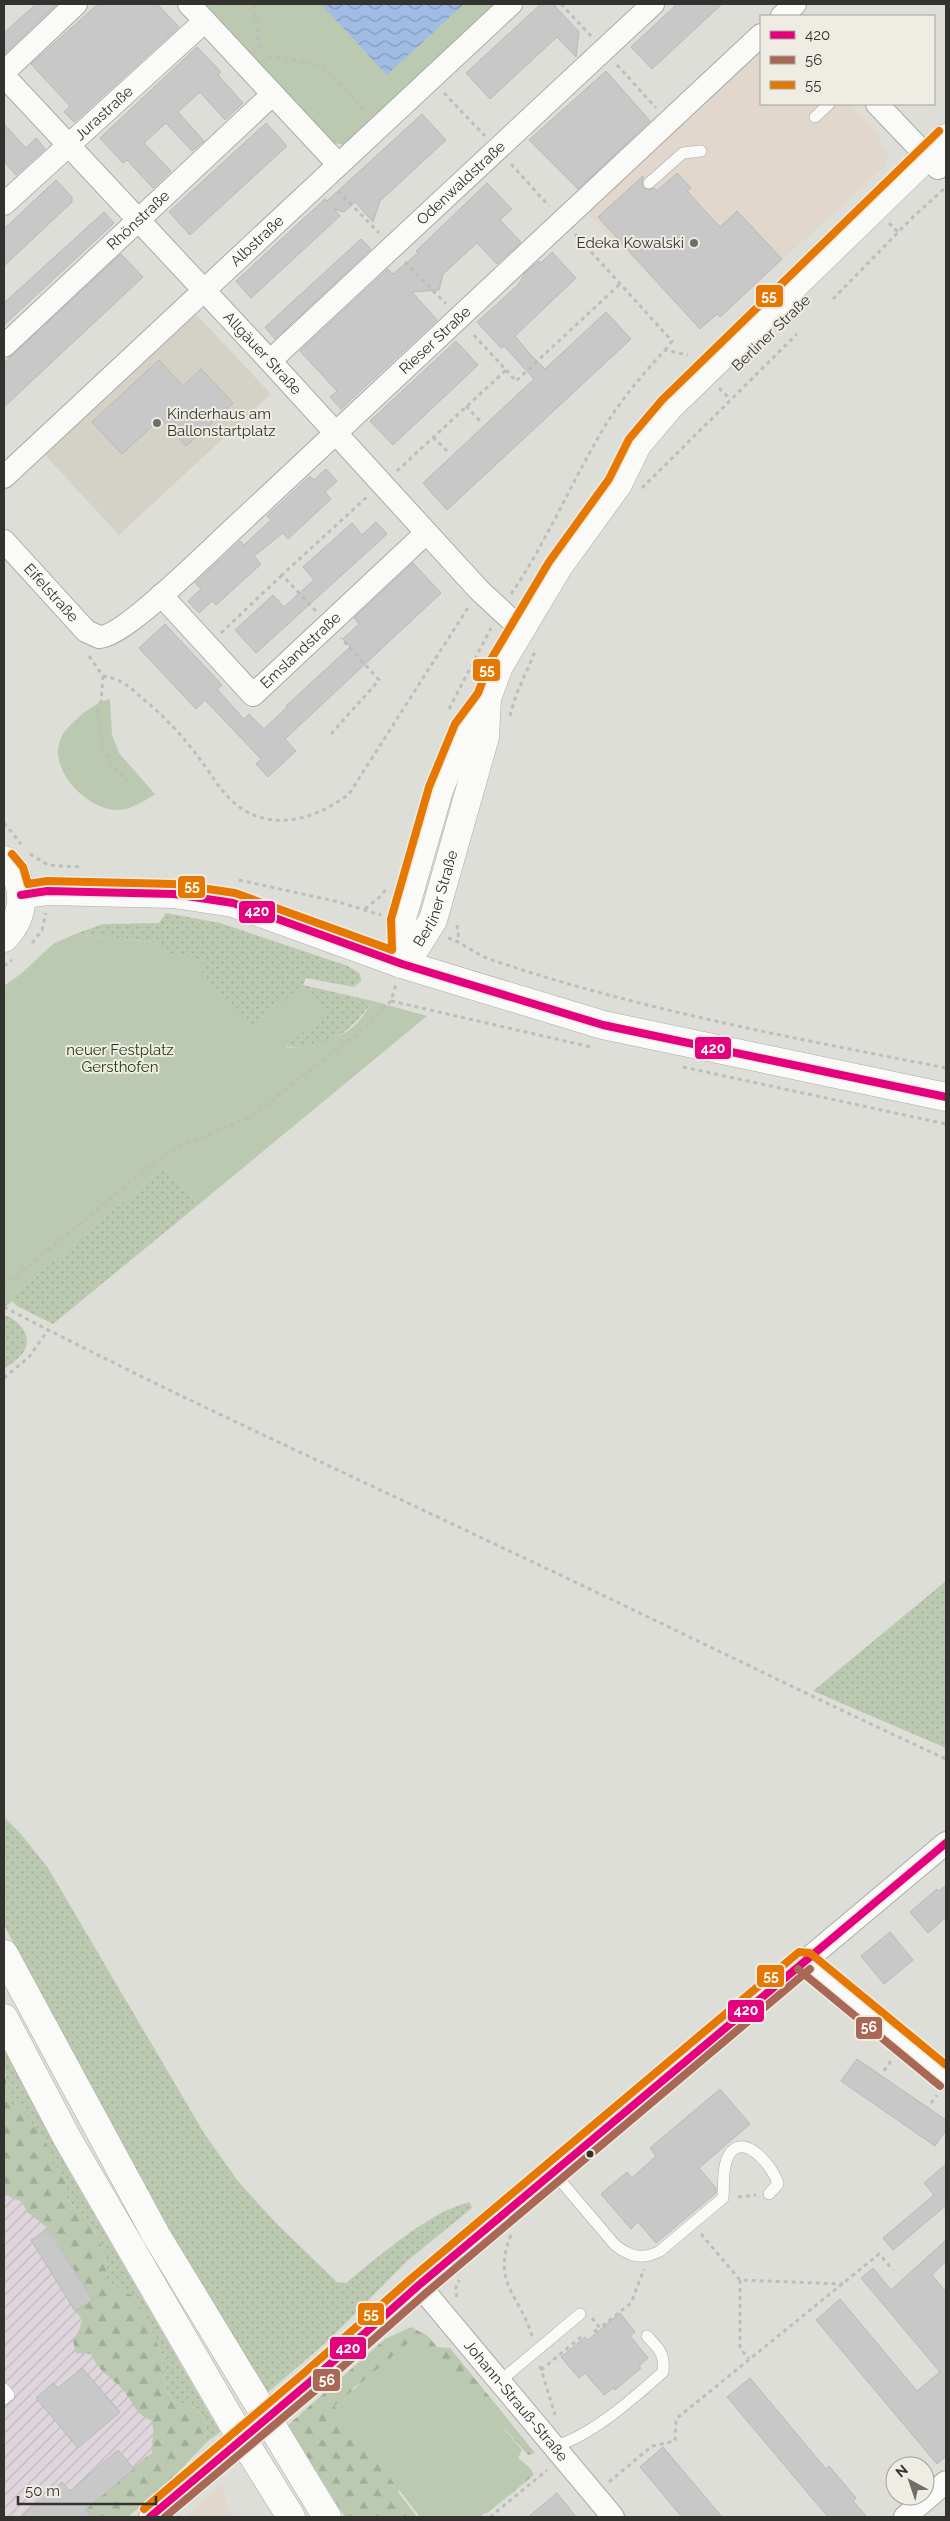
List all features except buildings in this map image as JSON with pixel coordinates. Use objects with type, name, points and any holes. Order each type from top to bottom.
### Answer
[{"type":"main road","name":"Berliner Straße","points":[[402,964],[416,947],[433,920],[485,738],[487,698],[499,666],[530,636],[558,567],[629,487],[941,162]]},
{"type":"main road","points":[[4,938],[19,915],[21,895],[14,872],[18,853]]},
{"type":"main road","points":[[21,895],[47,892],[174,894],[233,903],[402,964],[603,1025],[946,1097]]},
{"type":"main road","points":[[4,1954],[156,2235],[327,2517]]},
{"type":"main road","points":[[4,2018],[67,2138],[230,2419],[291,2517]]},
{"type":"street","points":[[4,74],[76,4]]},
{"type":"street","points":[[189,4],[338,164]]},
{"type":"street","name":"Albstraße","points":[[4,477],[510,4]]},
{"type":"street","name":"Odenwaldstraße","points":[[270,361],[653,4]]},
{"type":"street","name":"Jurastraße","points":[[4,204],[205,21]]},
{"type":"street","name":"Rieser Straße","points":[[103,637],[115,632],[161,595],[760,37]]},
{"type":"street","name":"Allgäuer Straße","points":[[4,74],[136,220],[270,361],[426,533],[500,612],[530,636]]},
{"type":"street","name":"Rhönstraße","points":[[4,346],[136,220],[273,94]]},
{"type":"street","points":[[878,105],[941,162]]},
{"type":"street","name":"Emslandstraße","points":[[161,595],[253,695],[426,533]]},
{"type":"street","name":"Eifelstraße","points":[[4,541],[86,631],[103,637]]},
{"type":"street","points":[[150,2517],[311,2381],[419,2285],[946,1843]]},
{"type":"street","points":[[804,1961],[946,2078]]},
{"type":"street","name":"Johann-Strauß-Straße","points":[[419,2285],[500,2382],[561,2449],[594,2494],[614,2517]]},
{"type":"street","points":[[905,2517],[946,2482]]},
{"type":"lane","points":[[815,117],[828,105]]},
{"type":"lane","points":[[649,183],[683,153],[701,151]]},
{"type":"lane","points":[[553,2172],[615,2245],[626,2254],[649,2257],[660,2251],[723,2198],[725,2167],[730,2153],[736,2148],[746,2147],[754,2150],[776,2176],[778,2184],[769,2194]]},
{"type":"lane","points":[[500,2382],[580,2314]]},
{"type":"lane","points":[[561,2449],[586,2433],[663,2372],[664,2360],[661,2352],[647,2336]]},
{"type":"lane","points":[[4,2389],[8,2395],[4,2399]]},
{"type":"path","points":[[254,4],[259,47],[268,56],[323,65],[379,126]]},
{"type":"path","points":[[252,71],[268,56]]},
{"type":"path","points":[[833,299],[914,216],[941,162]]},
{"type":"path","points":[[563,221],[672,341],[665,350]]},
{"type":"path","points":[[459,318],[516,381],[620,284]]},
{"type":"path","points":[[629,487],[797,334]]},
{"type":"path","points":[[394,473],[506,370]]},
{"type":"path","points":[[466,406],[480,420]]},
{"type":"path","points":[[433,437],[447,451]]},
{"type":"path","points":[[207,645],[364,499]]},
{"type":"path","points":[[282,575],[379,680],[331,734]]},
{"type":"path","points":[[508,723],[530,636]]},
{"type":"path","points":[[103,676],[101,701],[98,711],[103,748],[112,765],[128,782]]},
{"type":"path","points":[[4,823],[18,853],[48,865]]},
{"type":"path","points":[[456,924],[459,942],[489,959],[574,985],[714,1022],[946,1068]]},
{"type":"path","points":[[4,1286],[166,1154],[250,1117],[357,1034],[391,1001],[402,964]]},
{"type":"path","points":[[391,1001],[420,1009],[463,1017]]},
{"type":"path","points":[[4,1307],[48,1330],[598,1592],[797,1691],[946,1759]]},
{"type":"path","points":[[4,1378],[28,1357],[48,1330]]},
{"type":"path","points":[[723,2198],[769,2194]]},
{"type":"path","points":[[693,2224],[740,2280],[740,2348],[749,2359]]},
{"type":"path","points":[[490,2517],[561,2449],[552,2407],[528,2325],[506,2286],[505,2251],[514,2228]]},
{"type":"path","points":[[594,2494],[652,2446],[675,2441],[676,2419],[879,2254],[893,2270]]},
{"type":"path","points":[[594,2332],[630,2303],[649,2257]]},
{"type":"path","points":[[459,2304],[455,2290],[461,2272]]},
{"type":"path","points":[[740,2280],[843,2284]]},
{"type":"path","points":[[592,2318],[600,2327]]},
{"type":"path","points":[[541,2370],[582,2336]]},
{"type":"shaded area","points":[[760,52],[760,105],[851,105],[873,128],[888,153],[885,166],[720,317],[717,314],[700,329],[586,212]]},
{"type":"shaded area","name":"Kinderhaus am Ballonstartplatz","points":[[194,312],[271,394],[119,535],[43,453]]},
{"type":"shaded area","points":[[4,2155],[189,2458],[121,2517],[4,2517]]},
{"type":"shaded area","points":[[222,2485],[228,2508],[234,2517],[186,2517]]},
{"type":"green space","points":[[202,4],[499,4],[343,145],[331,142]]},
{"type":"green space","points":[[110,699],[112,735],[119,753],[155,794],[136,805],[121,810],[104,808],[81,794],[71,784],[59,760],[58,748],[66,730],[91,708]]},
{"type":"green space","points":[[166,913],[220,923],[348,966],[360,974],[361,981],[354,987],[306,978],[303,985],[373,1001],[347,1030],[333,1039],[318,1045],[303,1047],[287,1046],[269,1040],[246,1026],[201,971],[204,961],[163,951],[152,942],[75,934],[103,924],[159,923]]},
{"type":"green space","name":"neuer Festplatz Gersthofen","points":[[75,934],[152,942],[163,951],[205,961],[201,971],[250,1029],[303,985],[326,1013],[286,1047],[303,1047],[339,1036],[356,1024],[373,1001],[427,1016],[198,1205],[165,1166],[17,1292],[12,1297],[12,1301],[4,1308],[4,986],[22,973],[53,944]]},
{"type":"green space","points":[[165,1166],[198,1205],[53,1324],[17,1306],[12,1301],[12,1297],[17,1292]]},
{"type":"green space","points":[[4,1315],[20,1325],[24,1330],[27,1342],[22,1354],[4,1369]]},
{"type":"green space","points":[[946,1581],[946,1748],[813,1691]]},
{"type":"green space","points":[[4,1817],[20,1833],[48,1868],[204,2133],[237,2180],[274,2221],[337,2282],[346,2283],[421,2225],[454,2207],[470,2202],[472,2208],[407,2261],[329,2340],[266,2394],[155,2207],[4,1925]]},
{"type":"green space","points":[[4,2048],[68,2169],[220,2432],[207,2442],[205,2424],[200,2413],[190,2406],[172,2401],[162,2376],[163,2357],[137,2298],[107,2282],[105,2258],[97,2236],[84,2217],[67,2200],[64,2180],[51,2161],[47,2145],[13,2108],[5,2069]]},
{"type":"green space","points":[[4,2072],[12,2106],[21,2107],[48,2146],[51,2162],[59,2169],[67,2185],[67,2200],[84,2217],[97,2236],[105,2258],[107,2282],[137,2298],[163,2357],[162,2376],[172,2401],[196,2409],[205,2424],[207,2442],[156,2495],[127,2517],[92,2517],[85,2510],[152,2453],[153,2433],[151,2420],[137,2411],[122,2389],[101,2370],[91,2354],[76,2353],[73,2341],[80,2328],[82,2319],[75,2311],[93,2300],[49,2229],[27,2212],[22,2202],[4,2194]]},
{"type":"green space","points":[[411,2327],[428,2336],[437,2347],[450,2348],[535,2453],[528,2455],[503,2427],[491,2435],[384,2368],[353,2388],[351,2404],[429,2468],[398,2492],[417,2517],[345,2517],[287,2426],[385,2339]]},
{"type":"green space","points":[[409,2342],[446,2361],[522,2450],[517,2460],[521,2482],[480,2517],[420,2517],[334,2406]]},
{"type":"green space","points":[[517,2457],[530,2468],[534,2475],[486,2514],[475,2500]]},
{"type":"water","points":[[321,4],[464,4],[387,75]]},
{"type":"transit line","name":"55","points":[[12,854],[23,867],[28,884],[47,881],[174,884],[235,893],[392,950],[391,919],[429,787],[455,724],[478,693],[490,661],[549,562],[609,479],[629,439],[662,400],[939,131]]},
{"type":"transit line","name":"420","points":[[21,895],[47,891],[174,894],[233,903],[402,964],[603,1025],[946,1097]]},
{"type":"transit line","name":"420","points":[[150,2517],[311,2381],[419,2285],[946,1843]]},
{"type":"transit line","name":"55","points":[[144,2509],[304,2373],[413,2277],[799,1952],[810,1953],[946,2065]]},
{"type":"transit line","name":"56","points":[[798,1969],[940,2086]]},
{"type":"transit line","name":"56","points":[[165,2517],[317,2389],[426,2293],[810,1969]]},
{"type":"place","name":"Edeka Kowalski","points":[[694,243]]},
{"type":"place","name":"Kinderhaus am Ballonstartplatz","points":[[157,423]]}]
